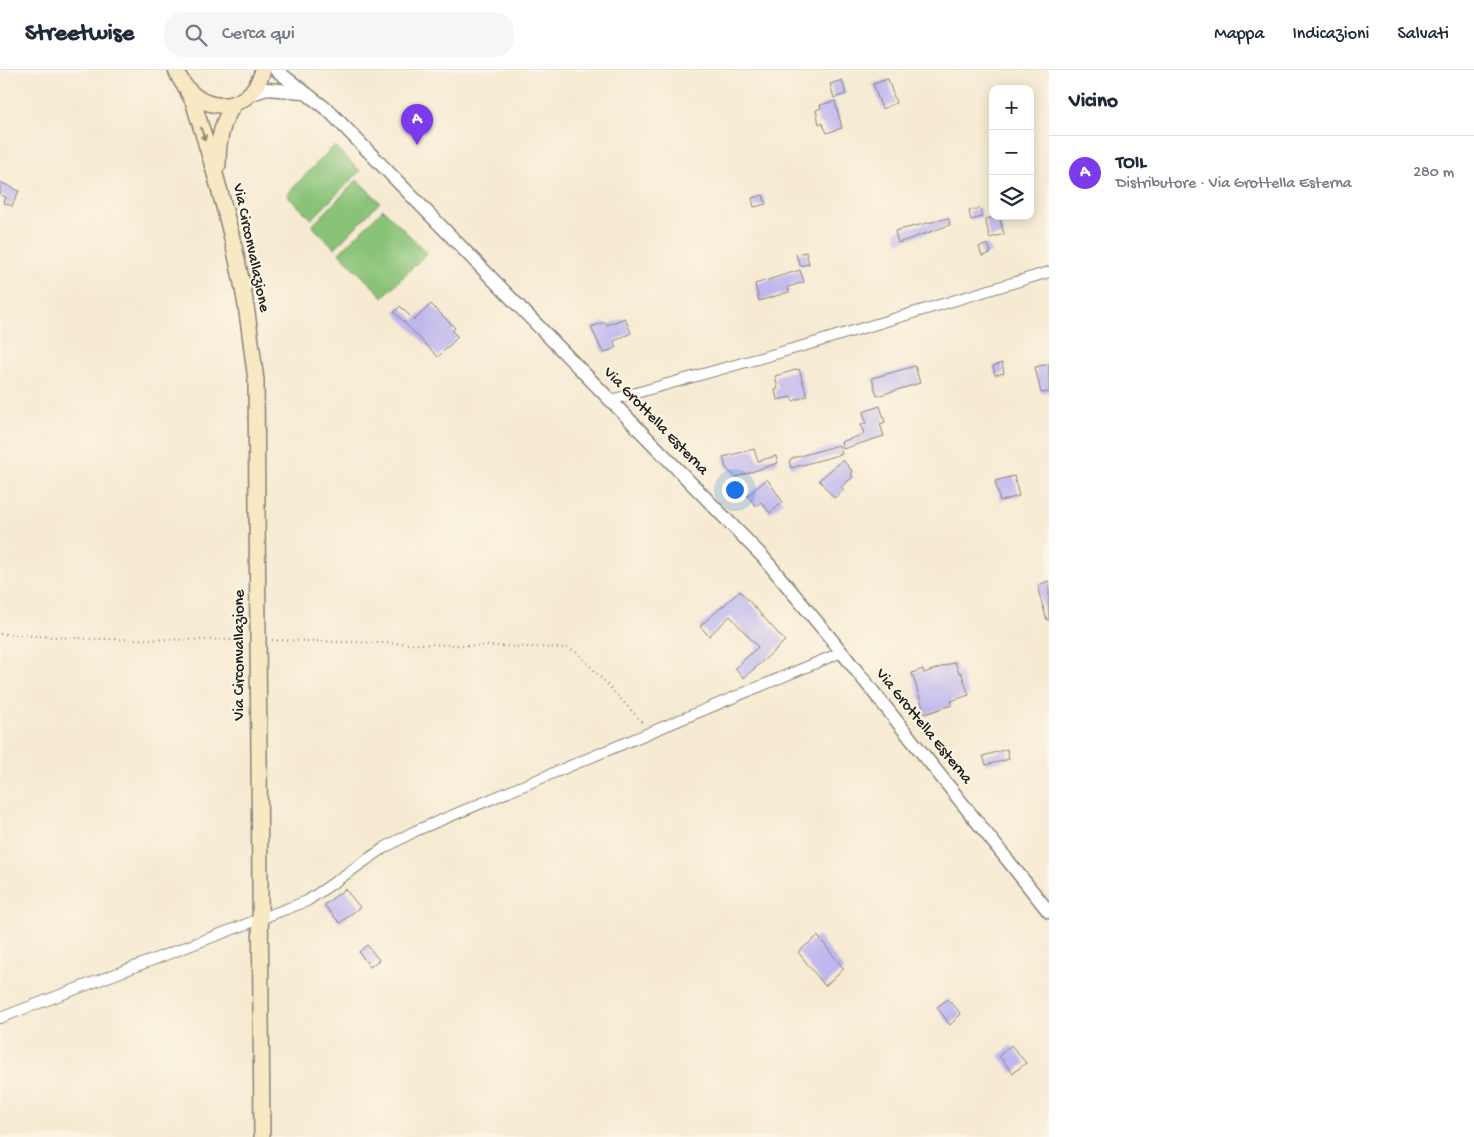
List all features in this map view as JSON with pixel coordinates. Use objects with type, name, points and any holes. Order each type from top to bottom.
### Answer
[{"type":"main road","points":[[176,70],[180,82],[188,92],[217,176]]},
{"type":"main road","points":[[188,92],[210,104],[222,106],[235,103],[249,95],[258,84],[263,70]]},
{"type":"main road","points":[[217,176],[218,145],[224,117],[235,103]]},
{"type":"main road","name":"Via Circonvallazione","points":[[217,176],[241,276],[256,380],[262,1137]]},
{"type":"street","name":"Via Grottella Esterna","points":[[276,70],[329,112],[764,557],[1049,912]]},
{"type":"street","points":[[249,95],[267,89],[307,93]]},
{"type":"street","points":[[611,400],[810,344],[1049,272]]},
{"type":"street","points":[[0,1018],[307,901],[384,848],[415,831],[842,652]]},
{"type":"path","points":[[0,634],[144,640],[257,639],[566,648],[584,660],[651,731]]},
{"type":"green space","points":[[334,146],[360,171],[312,219],[286,195]]},
{"type":"green space","points":[[357,180],[380,202],[335,248],[312,226]]},
{"type":"green space","points":[[383,209],[427,253],[383,297],[339,253]]},
{"type":"building","points":[[888,79],[896,103],[882,109],[873,84]]},
{"type":"building","points":[[842,80],[846,94],[834,98],[830,84]]},
{"type":"building","points":[[835,101],[842,128],[827,133],[822,123],[819,124],[816,110],[821,108],[820,105]]},
{"type":"building","points":[[0,182],[19,191],[12,206],[4,203],[6,197],[0,195]]},
{"type":"building","points":[[763,195],[766,204],[754,207],[752,198]]},
{"type":"building","points":[[980,208],[982,217],[971,220],[969,211]]},
{"type":"building","points":[[948,218],[950,225],[898,243],[895,231]]},
{"type":"building","points":[[985,219],[1000,220],[1004,234],[990,238]]},
{"type":"building","points":[[988,244],[991,253],[982,256],[979,247]]},
{"type":"building","points":[[806,252],[809,264],[800,266],[796,254]]},
{"type":"building","points":[[800,270],[804,282],[788,287],[789,292],[759,301],[755,284]]},
{"type":"building","points":[[431,304],[455,328],[452,331],[458,337],[438,357],[394,312],[400,306],[414,320]]},
{"type":"building","points":[[625,318],[631,333],[614,341],[616,348],[603,353],[591,327],[605,322],[607,325]]},
{"type":"building","points":[[1002,363],[1004,373],[995,375],[993,366]]},
{"type":"building","points":[[1049,364],[1049,392],[1041,393],[1035,367]]},
{"type":"building","points":[[915,366],[920,383],[877,396],[872,378]]},
{"type":"building","points":[[799,369],[807,396],[793,401],[791,397],[777,400],[775,390],[778,389],[775,376]]},
{"type":"building","points":[[880,406],[885,422],[880,424],[884,436],[843,449],[841,442],[864,434],[861,425],[866,423],[863,412]]},
{"type":"building","points":[[839,445],[842,454],[791,468],[789,461],[793,458]]},
{"type":"building","points":[[754,449],[758,461],[776,456],[778,463],[736,477],[726,468],[723,457]]},
{"type":"building","points":[[843,460],[853,472],[851,474],[853,477],[841,487],[844,490],[834,498],[819,480]]},
{"type":"building","points":[[1014,476],[1019,496],[1000,501],[995,481]]},
{"type":"building","points":[[767,479],[783,502],[770,513],[761,502],[756,506],[747,496]]},
{"type":"building","points":[[1049,581],[1049,620],[1047,620],[1038,585]]},
{"type":"building","points":[[740,591],[785,641],[744,678],[735,668],[758,647],[730,616],[709,636],[700,626]]},
{"type":"building","points":[[955,662],[959,673],[961,672],[969,695],[951,701],[952,705],[925,714],[912,673],[923,669],[924,673]]},
{"type":"building","points":[[1007,749],[1009,759],[986,765],[983,756]]},
{"type":"building","points":[[345,889],[360,907],[340,923],[324,905]]},
{"type":"building","points":[[818,936],[844,969],[825,986],[798,952]]},
{"type":"building","points":[[367,945],[379,960],[370,967],[359,952]]},
{"type":"building","points":[[948,999],[961,1014],[950,1025],[937,1007]]},
{"type":"building","points":[[1011,1045],[1026,1063],[1013,1073],[999,1056]]},
{"type":"place","name":"TOIL","points":[[417,145]]}]
